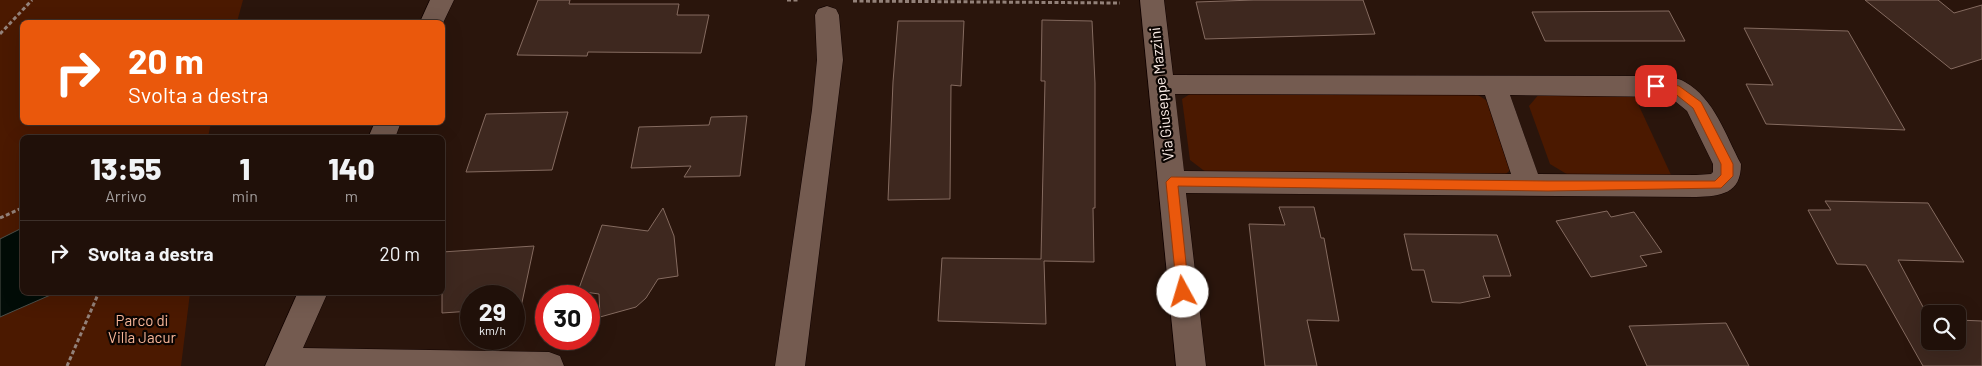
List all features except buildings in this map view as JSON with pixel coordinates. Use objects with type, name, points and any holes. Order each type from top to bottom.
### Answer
[{"type":"street","points":[[433,20],[442,0]]},
{"type":"street","name":"Via Giuseppe Mazzini","points":[[1153,2],[1160,84],[1191,366]]},
{"type":"street","points":[[790,366],[825,110],[830,60],[827,5]]},
{"type":"street","points":[[1160,84],[1656,86],[1676,88],[1697,105],[1727,164],[1727,176],[1717,185],[1529,186],[1171,182]]},
{"type":"street","points":[[1494,85],[1529,186]]},
{"type":"street","points":[[312,295],[281,364],[549,366]]},
{"type":"path","points":[[0,34],[32,0]]},
{"type":"path","points":[[787,0],[827,5],[1153,2]]},
{"type":"path","points":[[0,218],[20,209]]},
{"type":"path","points":[[67,366],[98,295]]},
{"type":"green space","name":"Parco di Villa Jacur","points":[[0,0],[243,0],[238,20],[20,20],[20,125],[211,125],[208,135],[20,135],[20,295],[190,295],[181,366],[0,366]]},
{"type":"green space","points":[[1195,91],[1478,95],[1492,104],[1516,165],[1500,179],[1211,176],[1190,160],[1182,99]]},
{"type":"green space","points":[[1540,93],[1633,93],[1672,177],[1570,176],[1550,164],[1529,106]]},
{"type":"shaded area","points":[[20,229],[20,295],[50,295],[0,317],[0,239]]},
{"type":"route","points":[[1183,292],[1171,182],[1548,186],[1717,185],[1727,176],[1727,164],[1697,105],[1676,88],[1656,86]]}]
